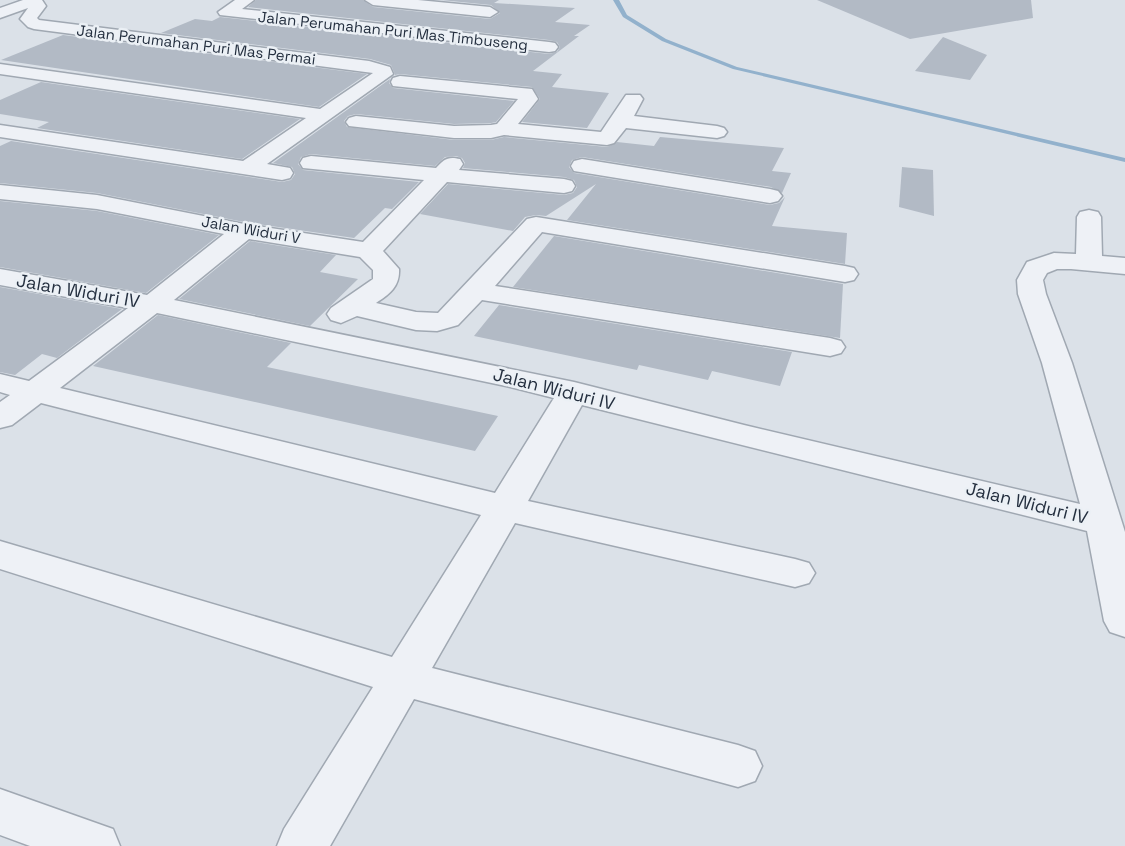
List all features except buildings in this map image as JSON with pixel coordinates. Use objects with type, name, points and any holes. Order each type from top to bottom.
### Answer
[{"type":"street","points":[[29,0],[36,0]]},
{"type":"street","points":[[0,13],[36,0]]},
{"type":"street","name":"Jalan Perumahan Puri Mas Permai","points":[[36,0],[38,6],[28,19],[34,24],[369,66],[383,70],[392,77]]},
{"type":"street","name":"Jalan Perumahan Puri Mas Timbuseng","points":[[246,0],[226,12],[549,47]]},
{"type":"street","name":"Jalan Perumahan Puri Mas Timbuseng","points":[[374,0],[490,12]]},
{"type":"street","points":[[453,37],[507,0]]},
{"type":"street","points":[[0,69],[323,115]]},
{"type":"street","points":[[248,167],[323,115],[392,77],[525,93],[528,99],[504,129]]},
{"type":"street","points":[[352,306],[417,321],[436,322],[448,319],[536,224],[564,186],[621,121],[633,99]]},
{"type":"street","points":[[621,121],[717,132]]},
{"type":"street","points":[[356,122],[478,132],[504,129],[607,139]]},
{"type":"street","points":[[307,337],[379,289],[386,280],[386,269],[369,251],[442,175],[478,132]]},
{"type":"street","points":[[3,134],[282,173]]},
{"type":"street","points":[[312,162],[564,186]]},
{"type":"street","points":[[582,166],[770,196]]},
{"type":"street","name":"Jalan Widuri V","points":[[0,192],[97,202],[244,231],[369,251]]},
{"type":"street","points":[[1089,217],[1089,262]]},
{"type":"street","points":[[536,224],[603,233],[845,274]]},
{"type":"street","points":[[0,418],[16,388],[152,304],[244,231]]},
{"type":"street","points":[[1125,266],[1054,261],[1036,268],[1030,280],[1032,294],[1058,363],[1104,522],[1125,621]]},
{"type":"street","name":"Jalan Widuri IV","points":[[0,277],[152,304],[574,392],[733,434],[1104,522]]},
{"type":"street","points":[[476,291],[830,347]]},
{"type":"street","points":[[16,388],[504,508],[795,573]]},
{"type":"street","points":[[302,846],[574,392]]},
{"type":"street","points":[[0,555],[402,678],[738,766]]},
{"type":"street","points":[[0,812],[95,846]]},
{"type":"waterway","points":[[616,0],[625,16],[664,40],[735,68],[1125,160]]}]
